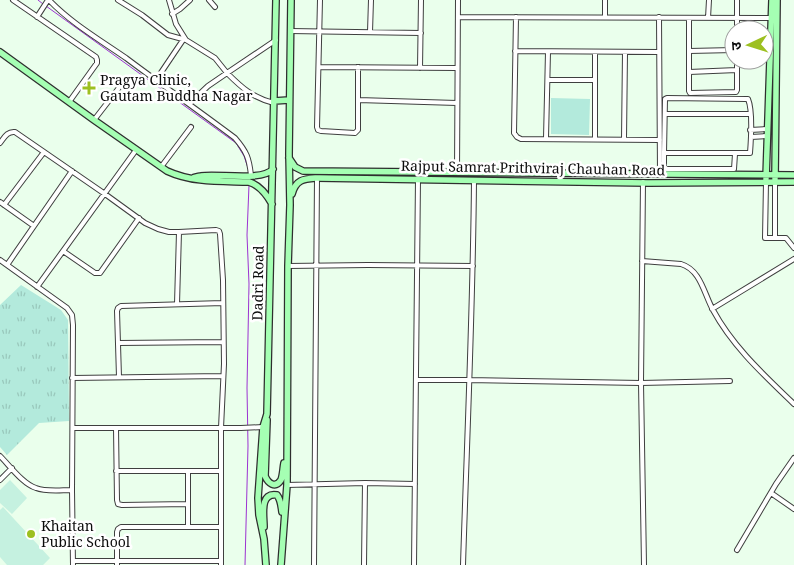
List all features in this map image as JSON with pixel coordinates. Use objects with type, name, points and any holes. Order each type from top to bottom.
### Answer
[{"type":"street","points":[[13,0],[96,57],[97,63],[69,102]]},
{"type":"street","points":[[118,0],[168,35],[185,40],[215,58],[245,91],[264,100],[274,102],[289,100]]},
{"type":"street","points":[[169,0],[176,24],[185,40]]},
{"type":"street","points":[[172,14],[180,10],[190,0]]},
{"type":"street","points":[[209,0],[215,7]]},
{"type":"street","name":"Dadri Road","points":[[266,565],[258,498],[263,427],[267,414],[276,0]]},
{"type":"street","points":[[281,565],[287,485],[290,0]]},
{"type":"street","points":[[320,0],[318,130],[357,132],[358,67]]},
{"type":"street","points":[[370,32],[371,0]]},
{"type":"street","points":[[420,68],[421,0]]},
{"type":"street","points":[[457,172],[458,0]]},
{"type":"street","points":[[605,0],[605,17]]},
{"type":"street","points":[[708,18],[709,0]]},
{"type":"street","points":[[737,0],[737,18]]},
{"type":"street","points":[[772,0],[774,18],[775,238]]},
{"type":"street","points":[[777,0],[774,18],[767,136],[765,238],[786,238],[794,248]]},
{"type":"street","points":[[37,17],[48,1],[235,138],[244,149],[248,158],[251,176]]},
{"type":"street","points":[[458,16],[774,18]]},
{"type":"street","points":[[516,17],[514,133],[517,138],[660,140]]},
{"type":"street","points":[[659,17],[660,174]]},
{"type":"street","points":[[689,18],[689,51],[689,72],[689,91],[734,93],[737,90],[737,70],[689,72]]},
{"type":"street","points":[[290,31],[420,33]]},
{"type":"street","points":[[156,80],[185,40]]},
{"type":"street","points":[[189,104],[208,86],[276,40]]},
{"type":"street","points":[[689,51],[724,50]]},
{"type":"street","points":[[515,51],[659,52]]},
{"type":"street","points":[[0,52],[167,171],[178,176],[201,181],[252,183],[262,191],[272,204]]},
{"type":"street","points":[[546,138],[548,52]]},
{"type":"street","points":[[595,52],[595,139]]},
{"type":"street","points":[[624,52],[624,139]]},
{"type":"street","points":[[319,67],[458,68]]},
{"type":"street","points":[[94,120],[125,80]]},
{"type":"street","points":[[548,80],[595,80]]},
{"type":"street","points":[[664,153],[750,153],[751,137],[748,99],[667,98],[665,100],[665,114],[664,153],[664,167],[667,170],[734,169],[735,154]]},
{"type":"street","points":[[358,100],[457,103]]},
{"type":"street","points":[[665,114],[750,114]]},
{"type":"street","points":[[160,167],[191,126]]},
{"type":"street","points":[[750,130],[768,129]]},
{"type":"street","points":[[0,144],[8,133],[11,131],[15,132],[145,223],[158,229],[169,232],[219,231],[224,342],[220,471],[220,563],[73,563],[72,315],[67,308],[0,260]]},
{"type":"street","points":[[751,137],[767,136]]},
{"type":"street","points":[[37,287],[136,150]]},
{"type":"street","points":[[4,205],[44,152]]},
{"type":"street","name":"Rajput Samrat Prithviraj Chauhan Road","points":[[289,154],[289,158],[295,167],[303,172],[794,175]]},
{"type":"street","points":[[193,178],[202,175],[251,176],[268,174],[273,169]]},
{"type":"street","points":[[7,265],[72,171]]},
{"type":"street","points":[[314,565],[317,178]]},
{"type":"street","name":"Rajput Samrat Prithviraj Chauhan Road","points":[[290,205],[294,186],[306,179],[317,178],[794,182]]},
{"type":"street","points":[[414,565],[418,179]]},
{"type":"street","points":[[463,565],[468,380],[471,354],[474,180]]},
{"type":"street","points":[[643,182],[641,383],[644,565]]},
{"type":"street","points":[[0,202],[34,226]]},
{"type":"street","points":[[63,251],[95,273],[100,273],[139,218]]},
{"type":"street","points":[[177,304],[179,232]]},
{"type":"street","points":[[712,309],[794,259]]},
{"type":"street","points":[[642,261],[682,264],[693,270],[712,309],[725,330],[743,353],[794,404]]},
{"type":"street","points":[[288,266],[473,266]]},
{"type":"street","points":[[119,377],[118,308],[121,306],[223,303]]},
{"type":"street","points":[[118,343],[224,342]]},
{"type":"street","points":[[72,378],[223,376]]},
{"type":"street","points":[[416,380],[641,383],[730,381]]},
{"type":"street","points":[[267,414],[265,476],[271,484],[274,485],[282,479],[286,446]]},
{"type":"street","points":[[73,428],[263,427]]},
{"type":"street","points":[[116,428],[118,504],[188,504]]},
{"type":"street","points":[[0,456],[27,483],[36,488],[72,490]]},
{"type":"street","points":[[737,550],[770,493],[794,458]]},
{"type":"street","points":[[0,480],[12,468]]},
{"type":"street","points":[[116,471],[220,471]]},
{"type":"street","points":[[188,471],[188,527]]},
{"type":"street","points":[[364,565],[365,484]]},
{"type":"street","points":[[287,485],[415,484]]},
{"type":"street","points":[[770,493],[794,509]]},
{"type":"street","points":[[264,539],[264,501],[266,497],[273,494],[277,495],[281,503],[282,541]]},
{"type":"street","points":[[117,563],[117,532],[121,527],[220,527]]},
{"type":"green space","points":[[551,98],[590,99],[589,135],[551,134]]},
{"type":"green space","points":[[21,285],[61,310],[68,320],[69,421],[39,423],[7,455],[0,447],[0,305]]},
{"type":"green space","points":[[10,480],[27,498],[12,514],[0,503],[0,490]]},
{"type":"green space","points":[[3,507],[50,558],[43,565],[7,565],[0,557],[0,510]]},
{"type":"waterway","points":[[38,0],[43,4]]},
{"type":"waterway","points":[[46,6],[236,143],[244,156],[248,168]]},
{"type":"waterway","points":[[245,565],[248,446],[249,284],[247,235],[249,185]]},
{"type":"place","name":"Pragya Clinic, Gautam Buddha Nagar","points":[[89,88]]},
{"type":"place","name":"Khaitan Public School","points":[[31,534]]}]
